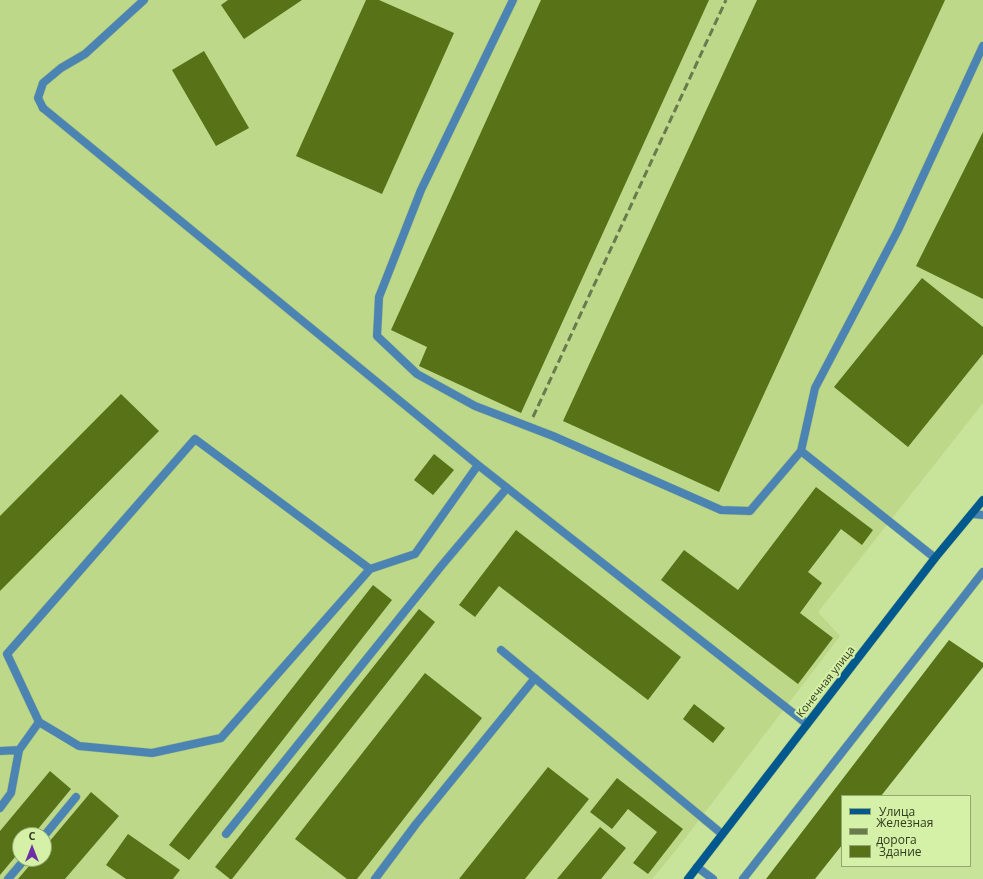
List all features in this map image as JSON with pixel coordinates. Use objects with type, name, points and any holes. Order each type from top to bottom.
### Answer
[{"type":"street","points":[[144,0],[85,54],[61,68],[43,83],[38,98],[43,108],[478,465],[807,724]]},
{"type":"street","points":[[513,0],[421,190],[379,297],[377,336],[417,374],[475,406],[553,436],[721,510],[750,511],[801,451],[816,388],[898,230],[983,46]]},
{"type":"street","points":[[370,569],[195,439],[7,654],[39,722],[79,746],[152,754],[220,738],[370,569],[415,554],[478,465]]},
{"type":"street","points":[[801,451],[935,558]]},
{"type":"street","points":[[226,834],[442,565],[507,488]]},
{"type":"street","name":"Конечная улица","points":[[688,879],[935,558],[973,514],[983,500]]},
{"type":"street","points":[[973,514],[983,515]]},
{"type":"street","points":[[743,879],[983,572]]},
{"type":"street","points":[[501,650],[722,834]]},
{"type":"street","points":[[375,879],[416,824],[535,678]]},
{"type":"street","points":[[0,808],[11,793],[19,750],[39,722]]},
{"type":"street","points":[[0,751],[19,750]]},
{"type":"street","points":[[51,827],[76,797]]},
{"type":"street","points":[[8,879],[18,867]]},
{"type":"street","points":[[697,867],[713,879]]},
{"type":"shaded area","points":[[0,0],[983,0],[983,403],[818,612],[840,636],[676,850],[652,879],[0,879]]},
{"type":"building","points":[[228,0],[302,0],[244,39],[221,5]]},
{"type":"building","points":[[366,0],[379,0],[454,33],[382,194],[296,156]]},
{"type":"building","points":[[541,0],[709,0],[521,413],[419,366],[427,347],[391,330]]},
{"type":"building","points":[[757,0],[945,0],[719,492],[563,421]]},
{"type":"building","points":[[204,51],[249,128],[216,146],[172,70]]},
{"type":"building","points":[[983,132],[983,299],[916,266]]},
{"type":"building","points":[[922,278],[983,327],[983,354],[908,447],[834,387]]},
{"type":"building","points":[[121,394],[159,431],[0,591],[0,516]]},
{"type":"building","points":[[434,454],[454,470],[433,495],[414,480]]},
{"type":"building","points":[[816,487],[873,530],[862,545],[841,529],[808,572],[822,583],[800,613],[833,638],[798,684],[661,580],[684,550],[738,590]]},
{"type":"building","points":[[516,530],[681,657],[648,700],[499,586],[475,617],[459,605]]},
{"type":"building","points":[[373,585],[392,600],[189,860],[169,845]]},
{"type":"building","points":[[419,609],[435,622],[232,879],[230,879],[215,867]]},
{"type":"building","points":[[949,640],[983,663],[983,667],[882,795],[841,795],[841,846],[815,879],[766,879]]},
{"type":"building","points":[[425,673],[482,718],[357,879],[347,879],[295,839]]},
{"type":"building","points":[[694,704],[725,728],[713,743],[683,719]]},
{"type":"building","points":[[548,767],[589,799],[525,879],[459,879]]},
{"type":"building","points":[[50,771],[71,789],[40,827],[12,827],[12,861],[0,875],[0,831]]},
{"type":"building","points":[[617,778],[683,829],[648,874],[633,863],[657,832],[628,809],[612,829],[590,812]]},
{"type":"building","points":[[91,792],[119,816],[65,879],[18,879],[28,867],[52,867],[52,838]]},
{"type":"building","points":[[600,827],[626,848],[601,879],[557,879]]},
{"type":"building","points":[[128,834],[180,870],[173,879],[126,879],[106,865]]},
{"type":"railway","points":[[533,417],[726,0]]}]
